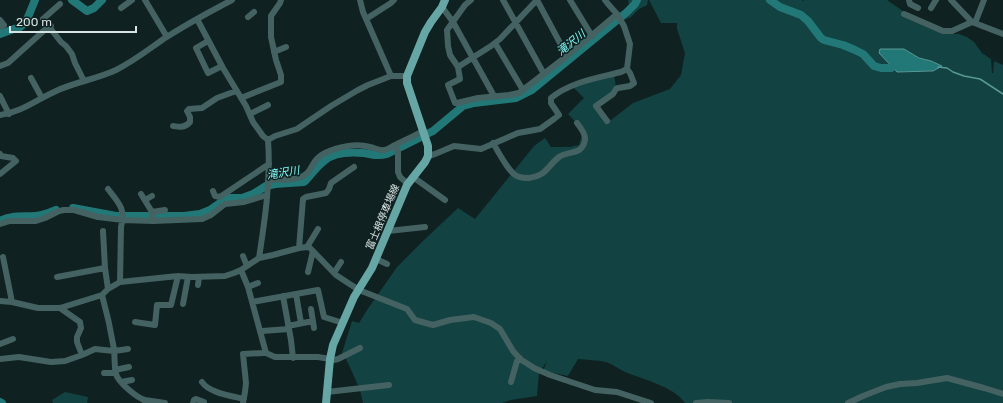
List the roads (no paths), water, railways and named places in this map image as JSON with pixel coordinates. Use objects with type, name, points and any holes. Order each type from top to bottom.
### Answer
[{"type":"main road","points":[[428,156],[428,146],[407,83],[407,76],[431,22],[444,4]]},
{"type":"main road","name":"富士根停車場線","points":[[326,403],[333,345],[354,297],[368,276],[376,259],[408,184],[428,156]]},
{"type":"street","points":[[121,8],[132,0]]},
{"type":"street","points":[[145,0],[167,37]]},
{"type":"street","points":[[0,115],[26,108],[42,98],[66,87],[106,74],[124,66],[167,37],[232,0]]},
{"type":"street","points":[[241,98],[281,82],[281,75],[271,37],[271,16],[281,0]]},
{"type":"street","points":[[360,0],[366,19],[391,76]]},
{"type":"street","points":[[366,19],[394,0]]},
{"type":"street","points":[[471,0],[465,5],[447,30],[450,55],[458,67],[460,79],[448,85],[455,103],[478,98],[519,93],[618,16]]},
{"type":"street","points":[[503,0],[544,74]]},
{"type":"street","points":[[458,67],[500,39],[537,0],[567,56]]},
{"type":"street","points":[[570,0],[592,36]]},
{"type":"street","points":[[605,0],[624,26],[630,44],[626,69]]},
{"type":"street","points":[[909,0],[910,4],[918,8]]},
{"type":"street","points":[[931,8],[936,0]]},
{"type":"street","points":[[952,0],[974,22],[1003,34]]},
{"type":"street","points":[[904,14],[942,31],[952,32],[974,22],[984,0]]},
{"type":"street","points":[[60,4],[43,19],[72,54],[84,81]]},
{"type":"street","points":[[444,4],[494,96]]},
{"type":"street","points":[[248,18],[254,12]]},
{"type":"street","points":[[197,19],[253,122],[263,136],[268,140],[269,164],[266,213],[259,258]]},
{"type":"street","points":[[0,20],[4,25],[0,27]]},
{"type":"street","points":[[0,66],[8,63],[50,26]]},
{"type":"street","points":[[208,41],[196,48],[208,73],[222,66]]},
{"type":"street","points":[[495,43],[522,90]]},
{"type":"street","points":[[274,52],[286,47]]},
{"type":"street","points":[[607,121],[596,106],[613,94],[616,89],[630,86],[634,83],[630,73],[626,69]]},
{"type":"street","points":[[428,156],[454,146],[481,149],[518,132],[540,129],[558,115],[551,103],[551,98],[572,85],[621,72],[626,69]]},
{"type":"street","points":[[268,140],[297,129],[331,106],[378,80],[391,76],[407,76]]},
{"type":"street","points":[[31,78],[42,98]]},
{"type":"street","points":[[173,126],[182,127],[190,122],[190,116],[187,111],[189,109],[202,108],[217,98],[236,91]]},
{"type":"street","points":[[0,96],[8,114]]},
{"type":"street","points":[[250,114],[268,105]]},
{"type":"street","points":[[493,144],[511,172],[516,176],[524,178],[535,177],[542,174],[559,157],[578,151],[582,148],[585,139],[577,123]]},
{"type":"street","points":[[268,180],[300,178],[305,175],[317,158],[324,153],[336,149],[348,146],[362,146],[370,147],[376,150],[385,150],[424,135]]},
{"type":"street","points":[[395,145],[398,152],[398,172],[400,177],[408,184]]},
{"type":"street","points":[[0,154],[1,156],[13,158],[16,161],[0,174]]},
{"type":"street","points":[[213,191],[216,196],[220,197],[269,164]]},
{"type":"street","points":[[299,248],[303,199],[326,193],[331,183],[354,167]]},
{"type":"street","points":[[413,177],[445,200]]},
{"type":"street","points":[[108,189],[123,211],[121,227],[120,282]]},
{"type":"street","points":[[0,224],[10,221],[36,221],[64,210],[74,210],[123,220],[153,221],[202,219],[211,215],[225,204],[244,202],[267,193]]},
{"type":"street","points":[[152,196],[143,197],[152,212],[153,221]]},
{"type":"street","points":[[152,212],[165,210]]},
{"type":"street","points":[[388,231],[425,228]]},
{"type":"street","points":[[308,272],[310,249],[318,229]]},
{"type":"street","points":[[103,231],[108,289]]},
{"type":"street","points":[[0,301],[38,308],[60,308],[102,295],[108,289],[120,282],[178,276],[225,276],[234,274],[259,258],[273,256],[299,248],[310,249],[342,279],[359,290],[407,309],[416,320],[433,325],[450,320],[474,317],[491,323],[500,329],[513,351],[534,368],[595,390],[617,392],[651,403]]},
{"type":"street","points":[[243,256],[247,266]]},
{"type":"street","points":[[3,257],[12,302]]},
{"type":"street","points":[[376,259],[387,264]]},
{"type":"street","points":[[334,273],[341,262]]},
{"type":"street","points":[[57,277],[105,268]]},
{"type":"street","points":[[241,270],[248,287],[266,353]]},
{"type":"street","points":[[136,322],[155,325],[157,305],[171,305],[178,276]]},
{"type":"street","points":[[183,304],[188,276]]},
{"type":"street","points":[[198,285],[199,277]]},
{"type":"street","points":[[248,287],[258,283]]},
{"type":"street","points":[[252,302],[318,290],[324,317],[343,323]]},
{"type":"street","points":[[296,294],[302,323]]},
{"type":"street","points":[[102,295],[110,324],[116,375],[124,385],[145,402],[165,403]]},
{"type":"street","points":[[283,296],[293,358]]},
{"type":"street","points":[[60,308],[80,322],[81,328],[77,342],[82,355]]},
{"type":"street","points":[[311,309],[314,328]]},
{"type":"street","points":[[262,331],[313,321]]},
{"type":"street","points":[[0,344],[13,339]]},
{"type":"street","points":[[0,359],[19,357],[52,362],[66,360],[95,349],[114,351],[128,348]]},
{"type":"street","points":[[202,382],[204,386],[243,401],[246,383],[243,354],[266,353],[275,357],[318,357],[330,360],[338,359],[360,348]]},
{"type":"street","points":[[511,382],[517,362],[520,358]]},
{"type":"street","points":[[104,373],[129,367]]},
{"type":"street","points":[[848,403],[886,387],[947,378],[1003,394]]},
{"type":"street","points":[[121,382],[132,380]]},
{"type":"street","points":[[327,392],[389,386]]},
{"type":"street","points":[[193,403],[196,399],[204,402]]},
{"type":"street","points":[[696,403],[730,403]]},
{"type":"waterway","points":[[0,34],[19,28],[26,22],[35,0]]},
{"type":"waterway","points":[[72,0],[87,11],[94,8],[102,0]]},
{"type":"waterway","name":"滝沢川","points":[[73,208],[116,216],[184,216],[200,214],[210,210],[228,198],[242,198],[253,194],[266,186],[304,182],[321,163],[337,154],[387,154],[433,131],[463,106],[474,103],[516,98],[532,90],[627,12],[637,0]]},
{"type":"waterway","name":"滝沢川","points":[[770,0],[780,7],[801,15],[824,40],[843,45],[863,54],[874,66],[891,68]]},
{"type":"waterway","points":[[938,67],[947,68],[964,76],[980,79],[1003,94]]},
{"type":"waterway","name":"滝沢川","points":[[0,221],[12,217],[40,215],[56,210]]}]
